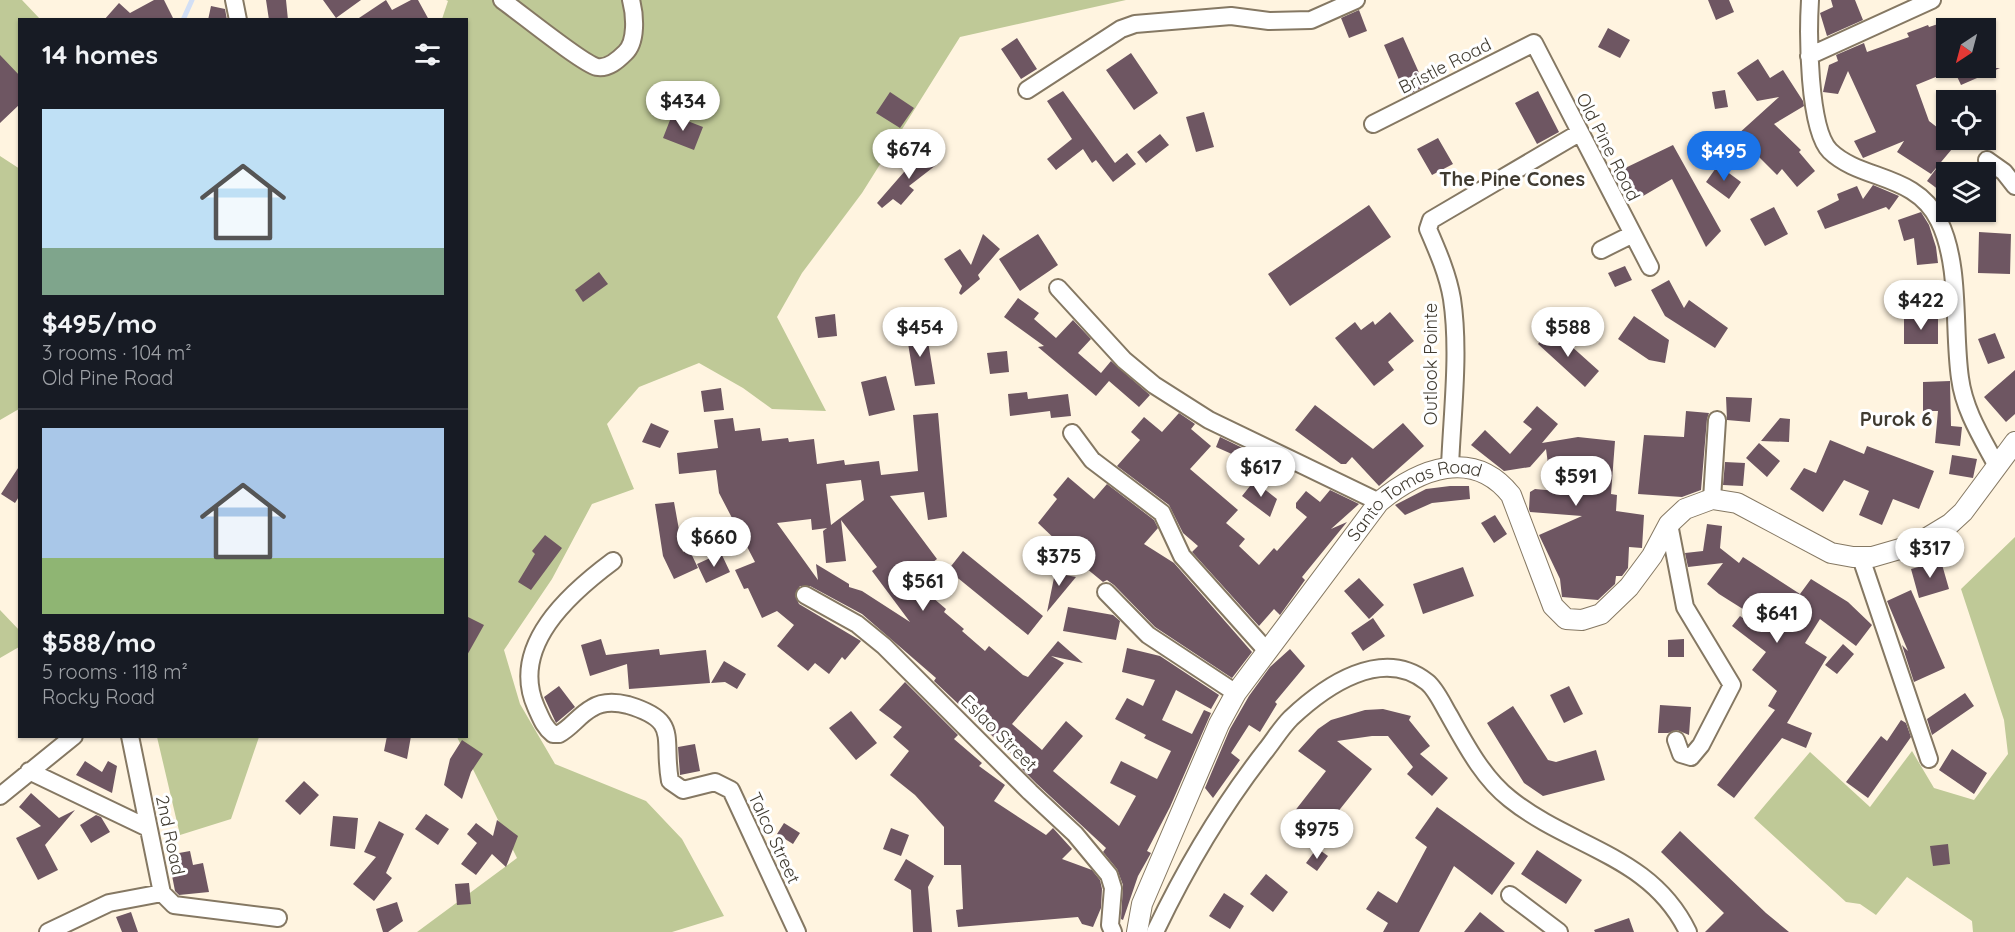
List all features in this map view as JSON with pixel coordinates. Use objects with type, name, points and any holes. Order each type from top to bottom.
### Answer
[{"type":"street","points":[[234,0],[238,18]]},
{"type":"street","points":[[502,0],[578,57],[597,67],[613,64],[628,51],[634,30],[631,0]]},
{"type":"street","points":[[1027,90],[1121,29],[1135,24],[1231,16],[1269,21],[1311,20],[1356,0]]},
{"type":"street","points":[[1810,0],[1809,56],[1820,135],[1825,145],[1841,159],[1902,185],[1922,198],[1940,221],[1949,258],[1960,378],[1968,408],[1997,466]]},
{"type":"street","points":[[1809,56],[1932,0]]},
{"type":"street","name":"Bristle Road","points":[[1373,124],[1534,43]]},
{"type":"street","name":"Old Pine Road","points":[[1534,43],[1631,235],[1650,267]]},
{"type":"street","name":"Outlook Pointe","points":[[1450,467],[1454,328],[1452,299],[1445,270],[1428,229],[1431,220],[1579,132]]},
{"type":"street","points":[[1987,160],[2004,172],[2015,186]]},
{"type":"street","points":[[1601,250],[1631,235]]},
{"type":"street","points":[[1058,288],[1124,360],[1154,385],[1209,420],[1379,502]]},
{"type":"street","points":[[1717,420],[1712,499],[1737,503],[1812,545],[1831,553],[1861,558],[1895,552],[1917,544],[1950,524],[2015,441]]},
{"type":"street","points":[[1072,433],[1092,460],[1162,513],[1182,556],[1266,650]]},
{"type":"street","name":"Santo Tomas Road","points":[[1137,932],[1142,904],[1215,734],[1236,693],[1379,502],[1401,484],[1450,467],[1484,471],[1500,480],[1511,495],[1553,606],[1566,619],[1582,620],[1601,614],[1617,599],[1652,556],[1669,524],[1685,509],[1712,499]]},
{"type":"street","points":[[1669,524],[1684,607],[1732,685],[1701,745],[1691,757],[1681,754],[1676,740]]},
{"type":"street","points":[[1861,558],[1929,759]]},
{"type":"street","name":"Talco Street","points":[[613,561],[565,600],[539,640],[531,668],[530,688],[543,724],[553,734],[559,734],[590,708],[604,703],[620,703],[655,715],[668,733],[667,763],[670,781],[676,788],[683,790],[716,782],[731,790],[797,932]]},
{"type":"street","points":[[1106,592],[1148,635],[1236,693]]},
{"type":"street","name":"Eslao Street","points":[[805,595],[857,624],[884,646],[1075,834],[1109,875],[1113,888],[1110,925],[1113,932]]},
{"type":"street","points":[[1155,932],[1192,864],[1246,775],[1289,720],[1344,679],[1382,667],[1406,670],[1428,682],[1473,756],[1510,799],[1626,864],[1646,878],[1678,912],[1688,932]]},
{"type":"street","points":[[0,796],[71,738]]},
{"type":"street","name":"2nd Road","points":[[48,932],[109,903],[162,893],[130,738]]},
{"type":"street","points":[[29,771],[148,828]]},
{"type":"street","points":[[162,893],[174,905],[278,918]]},
{"type":"street","points":[[1510,895],[1559,932]]},
{"type":"green space","points":[[0,0],[22,0],[39,18],[18,18],[18,75],[0,63]]},
{"type":"green space","points":[[446,0],[1126,0],[960,37],[862,193],[802,273],[777,317],[826,411],[772,409],[743,388],[699,363],[639,387],[607,424],[634,489],[592,504],[552,579],[504,650],[520,704],[555,764],[646,801],[682,839],[724,916],[672,932],[417,932],[517,858],[457,738],[468,738],[468,18],[442,18],[448,1]]},
{"type":"green space","points":[[0,156],[18,168],[18,410],[0,420]]},
{"type":"green space","points":[[2015,537],[2015,932],[1973,932],[1972,921],[1907,877],[1876,915],[1860,904],[1846,902],[1754,818],[1810,752],[1870,807],[1912,751],[1934,788],[1974,800],[2008,754],[2004,720],[1961,589]]},
{"type":"green space","points":[[0,610],[18,629],[18,648],[0,658]]},
{"type":"green space","points":[[157,738],[259,738],[231,819],[180,835]]},
{"type":"building","points":[[154,0],[164,0],[173,18],[106,18],[119,3],[130,13]]},
{"type":"building","points":[[266,0],[286,0],[288,18],[269,18]]},
{"type":"building","points":[[323,0],[361,0],[336,18]]},
{"type":"building","points":[[386,0],[392,10],[411,0],[418,0],[428,18],[359,18]]},
{"type":"building","points":[[1708,0],[1729,0],[1734,12],[1716,20]]},
{"type":"building","points":[[1831,0],[1855,0],[1863,20],[1827,36],[1820,13],[1833,7]]},
{"type":"building","points":[[211,6],[225,9],[227,18],[208,18]]},
{"type":"building","points":[[1359,10],[1367,31],[1349,38],[1341,18]]},
{"type":"building","points":[[1928,25],[1929,27],[1936,25],[1936,77],[1916,85],[1929,121],[1936,126],[1936,150],[1951,150],[1941,162],[1936,162],[1936,168],[1931,174],[1897,152],[1904,141],[1863,158],[1854,141],[1876,132],[1848,71],[1838,94],[1823,92],[1829,65],[1838,61],[1836,55],[1864,43],[1867,52],[1909,37],[1907,33]]},
{"type":"building","points":[[1608,28],[1630,40],[1620,58],[1598,47]]},
{"type":"building","points":[[1403,37],[1425,86],[1406,96],[1384,45]]},
{"type":"building","points":[[1017,38],[1037,69],[1021,79],[1001,49]]},
{"type":"building","points":[[1131,53],[1158,93],[1134,110],[1106,70]]},
{"type":"building","points":[[0,55],[18,74],[18,106],[0,123]]},
{"type":"building","points":[[1758,59],[1770,78],[1783,70],[1803,101],[1804,106],[1774,124],[1801,150],[1799,152],[1815,171],[1797,187],[1782,169],[1777,175],[1737,135],[1779,97],[1757,101],[1737,73]]},
{"type":"building","points":[[1958,78],[1977,78],[1961,85]]},
{"type":"building","points":[[1725,90],[1728,107],[1715,109],[1712,92]]},
{"type":"building","points":[[1063,91],[1115,163],[1127,153],[1136,164],[1113,182],[1096,160],[1092,163],[1083,149],[1056,170],[1047,159],[1072,139],[1047,101]]},
{"type":"building","points":[[1538,91],[1559,132],[1537,144],[1515,103]]},
{"type":"building","points":[[890,92],[914,108],[900,128],[876,113]]},
{"type":"building","points":[[1204,112],[1214,147],[1196,152],[1186,117]]},
{"type":"building","points":[[672,115],[703,127],[694,150],[663,138]]},
{"type":"building","points":[[1160,134],[1169,145],[1146,163],[1137,152]]},
{"type":"building","points":[[1438,138],[1453,164],[1432,175],[1417,149]]},
{"type":"building","points":[[1673,145],[1721,231],[1706,247],[1672,179],[1638,199],[1621,170]]},
{"type":"building","points":[[931,150],[940,162],[909,186],[914,190],[901,205],[893,199],[882,208],[877,203],[904,172]]},
{"type":"building","points":[[1718,165],[1741,182],[1729,199],[1706,182]]},
{"type":"building","points":[[1936,169],[1936,188],[1927,181]]},
{"type":"building","points":[[1873,185],[1899,196],[1889,210],[1886,207],[1825,229],[1817,211],[1839,200],[1837,194],[1857,186],[1863,199]]},
{"type":"building","points":[[1369,205],[1391,237],[1290,306],[1268,274]]},
{"type":"building","points":[[1774,207],[1788,234],[1765,246],[1750,219]]},
{"type":"building","points":[[1921,212],[1929,225],[1938,263],[1917,265],[1914,238],[1904,241],[1898,220]]},
{"type":"building","points":[[1979,232],[2011,234],[2010,274],[1978,273]]},
{"type":"building","points":[[983,234],[1000,249],[978,275],[980,279],[961,295],[959,293],[962,286],[944,259],[960,249],[971,265]]},
{"type":"building","points":[[1038,234],[1058,265],[1020,291],[999,259]]},
{"type":"building","points":[[1625,266],[1632,280],[1615,287],[1608,273]]},
{"type":"building","points":[[599,272],[608,284],[583,302],[575,290]]},
{"type":"building","points":[[1669,280],[1684,308],[1689,300],[1728,328],[1715,348],[1665,316],[1651,290]]},
{"type":"building","points":[[1018,298],[1039,313],[1034,319],[1056,338],[1073,320],[1091,339],[1078,353],[1101,373],[1111,361],[1150,395],[1139,407],[1109,381],[1096,396],[1038,347],[1044,346],[1004,317]]},
{"type":"building","points":[[1390,312],[1414,341],[1388,362],[1394,370],[1374,386],[1335,338],[1355,322],[1361,330],[1373,321],[1375,325]]},
{"type":"building","points":[[835,314],[837,336],[818,338],[815,317]]},
{"type":"building","points":[[1634,316],[1669,340],[1665,363],[1649,360],[1618,339]]},
{"type":"building","points":[[1938,318],[1938,344],[1904,344],[1904,319]]},
{"type":"building","points":[[1551,328],[1599,371],[1585,387],[1538,344]]},
{"type":"building","points":[[926,329],[935,384],[915,386],[906,331]]},
{"type":"building","points":[[1995,333],[2005,358],[1988,364],[1978,339]]},
{"type":"building","points":[[1007,351],[1009,372],[990,374],[987,353]]},
{"type":"building","points":[[2015,370],[2015,414],[2006,422],[1984,397]]},
{"type":"building","points":[[886,376],[895,410],[869,416],[861,382]]},
{"type":"building","points":[[1950,381],[1951,426],[1962,427],[1960,446],[1935,443],[1938,411],[1923,411],[1923,382]]},
{"type":"building","points":[[721,388],[724,410],[704,412],[701,391]]},
{"type":"building","points":[[1027,392],[1028,399],[1068,394],[1071,416],[1051,418],[1050,411],[1010,416],[1008,394]]},
{"type":"building","points":[[1726,397],[1752,398],[1750,422],[1727,420]]},
{"type":"building","points":[[1315,405],[1373,449],[1403,423],[1424,446],[1379,486],[1352,457],[1346,464],[1341,464],[1295,430]]},
{"type":"building","points":[[1537,406],[1558,424],[1542,443],[1578,437],[1615,441],[1611,494],[1617,495],[1616,511],[1644,515],[1642,548],[1629,547],[1628,568],[1622,576],[1616,576],[1615,584],[1598,600],[1562,597],[1560,579],[1539,535],[1582,516],[1530,512],[1529,509],[1530,492],[1535,489],[1557,491],[1559,463],[1548,464],[1546,449],[1530,467],[1504,471],[1471,445],[1485,430],[1510,454],[1532,429],[1523,422]]},
{"type":"building","points":[[1686,411],[1709,413],[1701,490],[1682,497],[1638,494],[1644,435],[1684,437]]},
{"type":"building","points":[[938,413],[947,517],[928,520],[924,492],[890,496],[937,559],[911,579],[946,609],[944,612],[985,651],[989,646],[1023,675],[1028,677],[1058,641],[1083,663],[1051,656],[1064,663],[1012,724],[1042,750],[1066,721],[1083,736],[1053,771],[1119,826],[1136,796],[1110,783],[1121,761],[1157,779],[1171,751],[1144,738],[1146,735],[1115,719],[1127,698],[1143,706],[1155,680],[1122,672],[1127,648],[1160,656],[1219,695],[1211,709],[1176,690],[1162,720],[1192,734],[1204,710],[1211,713],[1170,807],[1147,851],[1151,853],[1138,876],[1123,920],[1121,919],[1123,885],[1117,869],[1103,852],[1106,848],[1037,784],[1022,769],[1024,766],[934,681],[936,678],[862,614],[810,586],[800,586],[795,595],[799,604],[861,641],[845,660],[842,657],[829,674],[815,663],[808,671],[777,646],[794,625],[777,611],[762,618],[748,588],[744,589],[735,570],[755,562],[719,493],[716,470],[679,474],[677,453],[718,448],[714,420],[733,418],[735,431],[760,428],[762,441],[788,438],[789,442],[814,439],[817,464],[844,460],[845,465],[879,461],[881,475],[918,471],[913,415]],"holes":[[[861,480],[864,500],[831,525],[826,484]],[[811,519],[812,530],[827,528],[823,531],[826,563],[846,561],[841,520],[877,567],[872,571],[910,622],[862,591],[849,587],[849,584],[816,564],[818,580],[777,523]]]},
{"type":"building","points":[[1179,413],[1195,424],[1191,429],[1211,446],[1190,469],[1238,510],[1226,523],[1245,539],[1239,546],[1259,565],[1274,548],[1277,551],[1307,517],[1296,508],[1296,503],[1306,491],[1320,502],[1330,490],[1359,504],[1331,529],[1347,522],[1302,577],[1305,580],[1280,615],[1274,609],[1259,626],[1192,552],[1198,546],[1183,533],[1169,505],[1117,466],[1140,440],[1131,432],[1144,417],[1162,432]]},
{"type":"building","points":[[1780,418],[1790,419],[1789,442],[1761,441]]},
{"type":"building","points":[[651,423],[669,431],[660,448],[642,442]]},
{"type":"building","points":[[1220,437],[1290,471],[1286,478],[1216,447]]},
{"type":"building","points":[[1830,440],[1864,454],[1867,446],[1934,471],[1919,509],[1893,499],[1882,525],[1859,515],[1869,491],[1844,480],[1823,512],[1790,489],[1804,468],[1816,473]]},
{"type":"building","points":[[1759,443],[1780,461],[1767,477],[1746,458]]},
{"type":"building","points":[[1952,455],[1977,459],[1973,478],[1949,474]]},
{"type":"building","points":[[1725,462],[1745,463],[1743,486],[1723,485]]},
{"type":"building","points":[[18,468],[18,498],[15,503],[1,494]]},
{"type":"building","points":[[1068,477],[1094,499],[1107,484],[1154,520],[1158,528],[1144,544],[1174,563],[1252,652],[1232,678],[1155,627],[1114,585],[1107,580],[1103,582],[1038,523],[1057,499],[1053,495]]},
{"type":"building","points":[[1254,481],[1277,499],[1270,517],[1242,496]]},
{"type":"building","points":[[1469,486],[1470,499],[1432,503],[1405,515],[1395,505],[1426,489]]},
{"type":"building","points":[[674,502],[683,552],[689,549],[698,568],[674,579],[663,556],[655,504]]},
{"type":"building","points":[[1495,515],[1507,534],[1494,543],[1481,523]]},
{"type":"building","points":[[1707,524],[1722,526],[1720,548],[1739,563],[1743,557],[1800,594],[1811,579],[1848,602],[1872,625],[1856,646],[1820,619],[1805,643],[1827,657],[1787,723],[1812,733],[1806,748],[1782,738],[1734,798],[1717,785],[1775,710],[1768,706],[1777,691],[1752,670],[1766,652],[1732,626],[1740,616],[1762,632],[1780,608],[1759,594],[1746,611],[1719,594],[1707,584],[1723,563],[1688,567],[1685,553],[1703,551]]},
{"type":"building","points":[[545,535],[562,548],[531,590],[518,582],[535,554],[532,551]]},
{"type":"building","points":[[963,551],[1043,616],[1028,635],[948,570]]},
{"type":"building","points":[[721,553],[730,572],[706,583],[697,564]]},
{"type":"building","points":[[1941,561],[1949,589],[1919,598],[1911,569]]},
{"type":"building","points":[[1463,567],[1474,596],[1423,614],[1413,584]]},
{"type":"building","points":[[1055,573],[1076,577],[1047,612]]},
{"type":"building","points":[[1359,578],[1384,605],[1369,619],[1344,591]]},
{"type":"building","points":[[1911,590],[1945,668],[1914,682],[1902,645],[1908,651],[1887,601]]},
{"type":"building","points":[[1068,607],[1113,615],[1120,621],[1116,640],[1063,631]]},
{"type":"building","points":[[468,617],[484,625],[468,653]]},
{"type":"building","points":[[1373,618],[1385,636],[1363,651],[1351,633]]},
{"type":"building","points":[[601,639],[606,655],[659,649],[660,655],[706,650],[710,683],[629,689],[627,664],[590,676],[581,645]]},
{"type":"building","points":[[1684,639],[1684,657],[1668,657],[1668,640]]},
{"type":"building","points":[[1843,644],[1854,654],[1837,674],[1825,665]]},
{"type":"building","points":[[1290,649],[1305,666],[1275,702],[1277,704],[1260,732],[1249,725],[1231,753],[1240,760],[1213,798],[1205,788],[1230,729],[1249,696],[1270,667]]},
{"type":"building","points":[[724,661],[746,674],[737,689],[725,682],[711,683]]},
{"type":"building","points":[[905,682],[958,735],[954,739],[982,763],[979,766],[1005,785],[994,801],[1046,835],[1053,828],[1072,849],[1062,859],[1092,870],[1100,880],[1101,908],[1093,927],[1082,924],[1078,917],[958,927],[956,910],[963,909],[961,865],[944,865],[944,827],[915,795],[890,775],[909,751],[893,737],[902,727],[879,710]]},
{"type":"building","points":[[559,686],[575,707],[556,723],[544,697]]},
{"type":"building","points":[[1569,686],[1583,714],[1564,723],[1550,695]]},
{"type":"building","points":[[1965,693],[1974,706],[1932,735],[1927,719]]},
{"type":"building","points":[[1660,705],[1691,707],[1689,735],[1677,730],[1658,733]]},
{"type":"building","points":[[1513,706],[1548,760],[1556,762],[1596,750],[1605,780],[1543,796],[1524,783],[1487,723]]},
{"type":"building","points":[[1383,709],[1411,716],[1409,720],[1430,746],[1420,754],[1448,778],[1432,796],[1407,774],[1413,767],[1388,736],[1337,741],[1372,769],[1321,833],[1294,812],[1326,771],[1298,751],[1318,729],[1331,720],[1365,710]]},
{"type":"building","points":[[851,711],[877,743],[856,760],[829,728]]},
{"type":"building","points":[[1901,720],[1906,723],[1911,737],[1868,798],[1846,782],[1881,736],[1887,741]]},
{"type":"building","points":[[387,738],[411,738],[407,759],[384,751]]},
{"type":"building","points":[[462,740],[483,754],[471,772],[462,799],[444,785],[450,759]]},
{"type":"building","points":[[695,744],[700,771],[680,775],[678,747]]},
{"type":"building","points":[[1952,749],[1987,773],[1974,794],[1939,770]]},
{"type":"building","points":[[85,761],[102,772],[108,761],[117,766],[112,793],[76,775]]},
{"type":"building","points":[[304,781],[319,795],[300,815],[285,801]]},
{"type":"building","points":[[31,793],[59,818],[75,810],[45,845],[58,870],[38,880],[16,838],[41,826],[19,807]]},
{"type":"building","points":[[1437,807],[1515,863],[1492,895],[1454,866],[1419,932],[1383,932],[1388,923],[1366,909],[1378,891],[1397,903],[1427,847],[1415,838]]},
{"type":"building","points":[[426,814],[449,829],[438,845],[415,829]]},
{"type":"building","points":[[96,815],[101,817],[110,832],[91,843],[80,825]]},
{"type":"building","points":[[333,816],[358,818],[355,849],[330,846]]},
{"type":"building","points":[[497,820],[518,836],[506,867],[492,854],[476,875],[461,864],[477,843],[467,834],[476,823],[493,836]]},
{"type":"building","points":[[379,821],[404,834],[386,873],[392,878],[374,901],[353,884],[376,857],[364,852]]},
{"type":"building","points":[[784,823],[800,833],[793,844],[777,834]]},
{"type":"building","points":[[891,828],[909,835],[901,856],[883,849]]},
{"type":"building","points":[[1680,831],[1789,932],[1705,932],[1724,913],[1661,852]]},
{"type":"building","points":[[1948,844],[1950,864],[1933,866],[1930,846]]},
{"type":"building","points":[[1317,848],[1328,856],[1317,871],[1306,863]]},
{"type":"building","points":[[1537,850],[1582,880],[1566,904],[1521,874]]},
{"type":"building","points":[[190,851],[193,865],[203,863],[209,892],[179,895],[175,891],[168,855]]},
{"type":"building","points":[[906,859],[934,876],[928,887],[932,932],[913,932],[911,890],[894,880]]},
{"type":"building","points":[[1266,874],[1288,892],[1273,912],[1250,894]]},
{"type":"building","points":[[469,883],[471,904],[457,905],[455,884]]},
{"type":"building","points":[[1224,893],[1244,906],[1230,929],[1209,916]]},
{"type":"building","points":[[397,902],[403,921],[388,932],[383,932],[376,909]]},
{"type":"building","points":[[131,912],[138,932],[122,932],[116,917]]},
{"type":"building","points":[[1480,912],[1505,932],[1464,932]]},
{"type":"building","points":[[1629,918],[1634,932],[1595,932],[1594,930]]},
{"type":"waterway","points":[[184,18],[192,0]]},
{"type":"district","name":"The Pine Cones","points":[[1512,179]]},
{"type":"district","name":"Purok 6","points":[[1896,419]]}]
